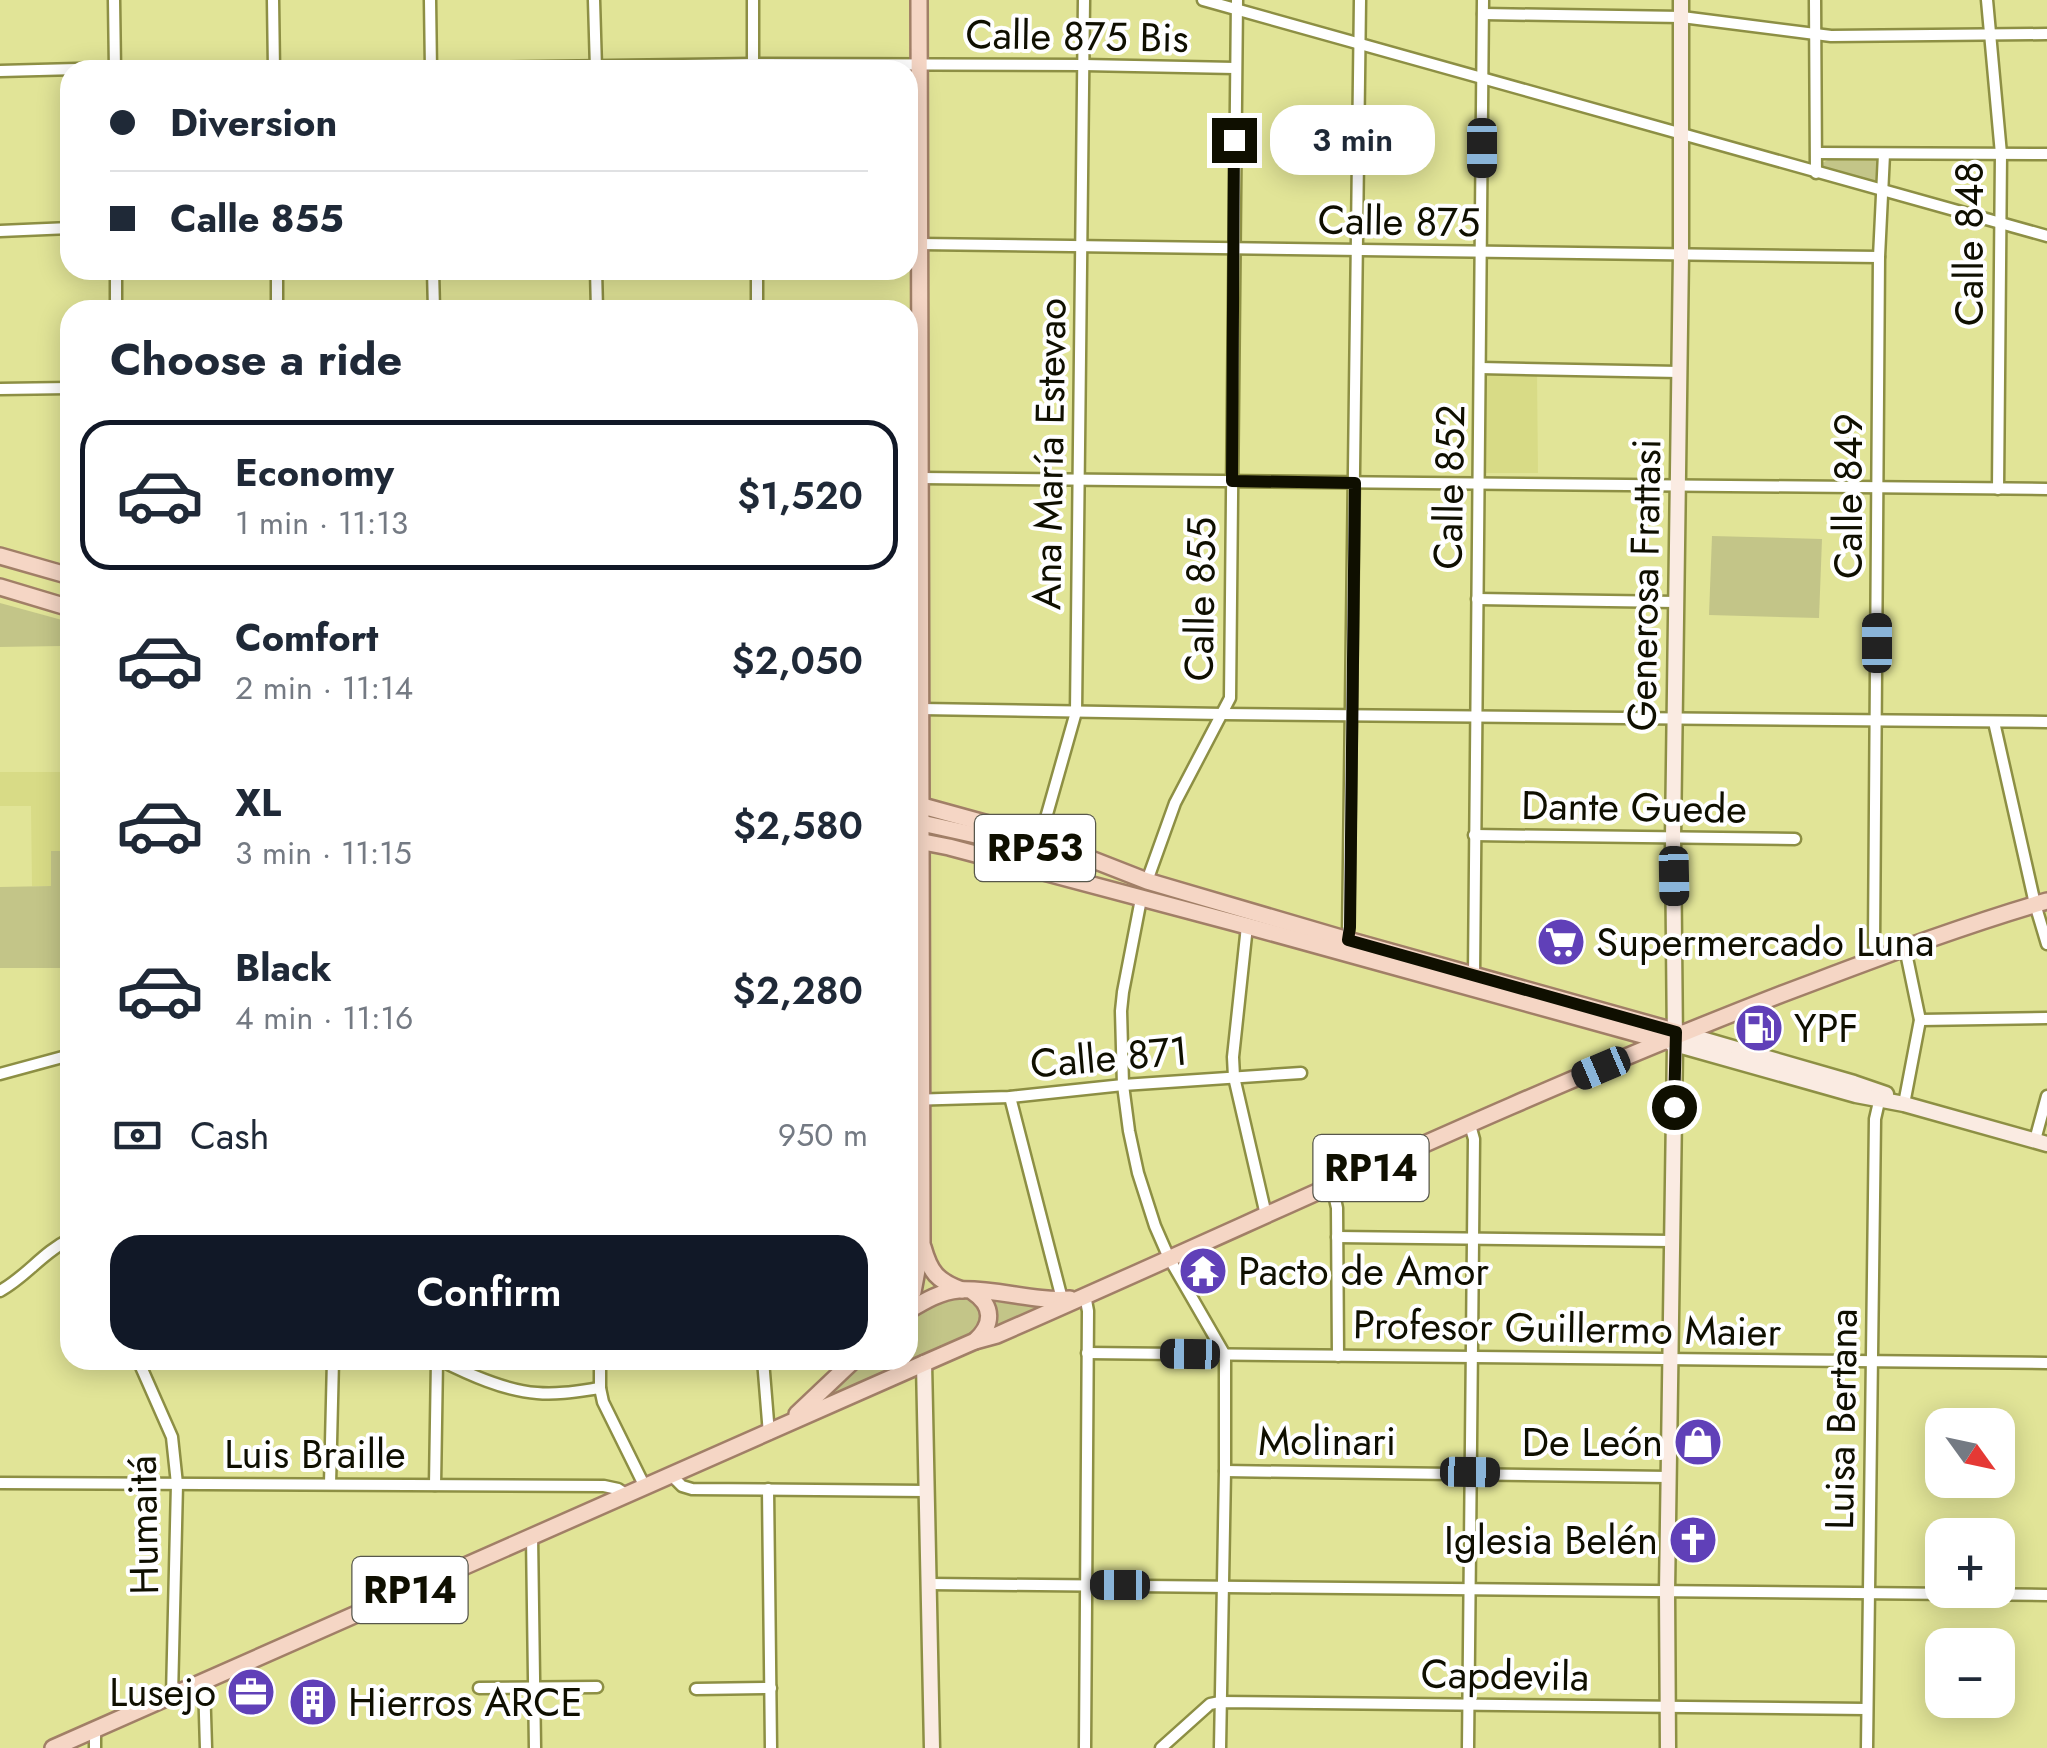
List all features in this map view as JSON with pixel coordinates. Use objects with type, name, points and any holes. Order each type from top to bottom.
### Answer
[{"type":"main road","points":[[918,90],[919,0]]},
{"type":"main road","name":"Generosa Frattasi","points":[[1668,1748],[1682,0]]},
{"type":"main road","points":[[918,240],[918,271]]},
{"type":"main road","points":[[918,430],[922,478],[918,510]]},
{"type":"main road","points":[[0,556],[60,573]]},
{"type":"main road","points":[[0,587],[60,605]]},
{"type":"main road","points":[[918,626],[922,709],[918,756]]},
{"type":"main road","name":"RP53","points":[[918,805],[1040,839],[1147,881]]},
{"type":"main road","name":"RP53","points":[[918,823],[1048,851],[1674,1037]]},
{"type":"main road","name":"RP53","points":[[918,841],[1674,1037]]},
{"type":"main road","name":"RP14","points":[[975,1341],[997,1336],[1075,1298],[1674,1037],[1877,958],[2041,902]]},
{"type":"main road","points":[[1674,1037],[2041,1142]]},
{"type":"main road","points":[[918,1172],[922,1243],[932,1272],[985,1302],[988,1313],[982,1334],[975,1341],[918,1365]]},
{"type":"main road","points":[[918,1255],[922,1243]]},
{"type":"main road","points":[[918,1303],[966,1290]]},
{"type":"main road","name":"RP14","points":[[966,1290],[1045,1300],[1075,1298]]},
{"type":"main road","points":[[921,1365],[932,1748]]},
{"type":"main road","name":"RP14","points":[[768,1434],[805,1408],[844,1370]]},
{"type":"main road","name":"RP14","points":[[53,1748],[910,1370]]},
{"type":"street","points":[[114,0],[115,60]]},
{"type":"street","points":[[273,0],[274,60]]},
{"type":"street","points":[[430,0],[431,60]]},
{"type":"street","points":[[594,0],[596,60]]},
{"type":"street","points":[[753,0],[753,60]]},
{"type":"street","name":"Ana María Estevao","points":[[1040,839],[1076,712],[1084,0]]},
{"type":"street","points":[[1203,0],[1237,5],[1361,46],[2047,236]]},
{"type":"street","points":[[1348,940],[1360,0]]},
{"type":"street","name":"Calle 852","points":[[1474,975],[1483,0]]},
{"type":"street","points":[[1815,0],[1816,173]]},
{"type":"street","name":"Calle 848","points":[[1988,0],[2000,154],[1998,488]]},
{"type":"street","name":"Calle 855","points":[[1147,881],[1171,813],[1230,698],[1237,5]]},
{"type":"street","points":[[1483,14],[1682,17],[1816,35],[2047,34]]},
{"type":"street","name":"Calle 875 Bis","points":[[919,64],[1235,68]]},
{"type":"street","points":[[0,71],[60,70]]},
{"type":"street","points":[[1817,152],[2047,154]]},
{"type":"street","name":"Calle 849","points":[[1877,958],[1874,945],[1884,154]]},
{"type":"street","points":[[0,231],[60,228]]},
{"type":"street","name":"Calle 875","points":[[919,244],[1880,257]]},
{"type":"street","points":[[1480,368],[1680,372]]},
{"type":"street","points":[[0,388],[60,388]]},
{"type":"street","points":[[922,478],[2047,490]]},
{"type":"street","points":[[1478,600],[1676,602]]},
{"type":"street","points":[[922,709],[2047,722]]},
{"type":"street","points":[[1994,722],[2041,902],[2047,944]]},
{"type":"street","name":"Dante Guede","points":[[1474,834],[1794,840]]},
{"type":"street","points":[[1141,899],[1122,992],[1123,1085],[1129,1131],[1148,1207],[1169,1258],[1224,1355],[1220,1748]]},
{"type":"street","points":[[1247,926],[1234,1076],[1266,1214]]},
{"type":"street","points":[[1904,1104],[1920,1020],[1906,948]]},
{"type":"street","points":[[1920,1020],[2047,1018]]},
{"type":"street","points":[[0,1074],[60,1058]]},
{"type":"street","name":"Calle 871","points":[[918,1100],[1301,1073]]},
{"type":"street","points":[[1010,1096],[1075,1298],[1088,1312],[1085,1748]]},
{"type":"street","name":"Luisa Bertana","points":[[1867,1748],[1875,1119],[1880,1096]]},
{"type":"street","points":[[2041,1142],[2047,1096]]},
{"type":"street","points":[[1468,1748],[1474,1139],[1470,1124]]},
{"type":"street","points":[[1332,1185],[1337,1208],[1338,1356]]},
{"type":"street","points":[[1337,1237],[1672,1241]]},
{"type":"street","points":[[0,1291],[60,1245]]},
{"type":"street","name":"Profesor Guillermo Maier","points":[[1087,1353],[2047,1364]]},
{"type":"street","name":"Humaitá","points":[[143,1370],[172,1436],[177,1484],[172,1696]]},
{"type":"street","points":[[147,1370],[149,1383]]},
{"type":"street","points":[[330,1484],[334,1370]]},
{"type":"street","points":[[435,1484],[438,1370]]},
{"type":"street","points":[[460,1370],[528,1392],[566,1393],[600,1388]]},
{"type":"street","points":[[600,1370],[604,1402],[645,1487]]},
{"type":"street","points":[[763,1370],[768,1434]]},
{"type":"street","name":"Molinari","points":[[1225,1471],[1668,1476]]},
{"type":"street","points":[[671,1474],[682,1486],[692,1489],[926,1491]]},
{"type":"street","name":"Luis Braille","points":[[0,1482],[582,1486],[618,1488],[628,1494]]},
{"type":"street","points":[[582,1486],[584,1514]]},
{"type":"street","points":[[768,1490],[772,1748]]},
{"type":"street","points":[[532,1536],[536,1748]]},
{"type":"street","points":[[929,1584],[2047,1595]]},
{"type":"street","points":[[204,1682],[206,1748]]},
{"type":"street","points":[[479,1688],[597,1688]]},
{"type":"street","points":[[696,1689],[772,1688]]},
{"type":"street","points":[[1161,1748],[1210,1704],[1220,1702]]},
{"type":"street","name":"Capdevila","points":[[1220,1702],[1866,1709]]},
{"type":"street","points":[[95,1730],[96,1748]]},
{"type":"shaded area","points":[[1877,161],[1878,181],[1875,184],[1822,170],[1822,163]]},
{"type":"shaded area","points":[[1484,373],[1537,374],[1538,473],[1484,473]]},
{"type":"shaded area","points":[[1712,536],[1822,539],[1819,618],[1709,615]]},
{"type":"shaded area","points":[[0,603],[60,619],[60,646],[0,647]]},
{"type":"shaded area","points":[[0,772],[60,772],[60,862],[51,886],[32,886],[31,806],[0,806]]},
{"type":"shaded area","points":[[51,851],[60,851],[60,968],[0,968],[0,887],[51,886]]},
{"type":"shaded area","points":[[960,1295],[978,1301],[983,1320],[976,1333],[918,1360],[918,1311]]},
{"type":"shaded area","points":[[986,1300],[1040,1304],[1044,1306],[991,1332]]},
{"type":"shaded area","points":[[849,1370],[895,1370],[828,1398],[825,1394]]},
{"type":"place","name":"Supermercado Luna","points":[[1561,942]]},
{"type":"place","name":"YPF","points":[[1759,1028]]},
{"type":"place","name":"Pacto de Amor","points":[[1203,1271]]},
{"type":"place","name":"De León","points":[[1698,1442]]},
{"type":"place","name":"Iglesia Belén","points":[[1693,1540]]},
{"type":"place","name":"Lusejo","points":[[251,1692]]},
{"type":"place","name":"Hierros ARCE","points":[[313,1702]]},
{"type":"route","points":[[1234,140],[1232,481],[1355,483],[1348,940],[1676,1032],[1674,1107]]}]
